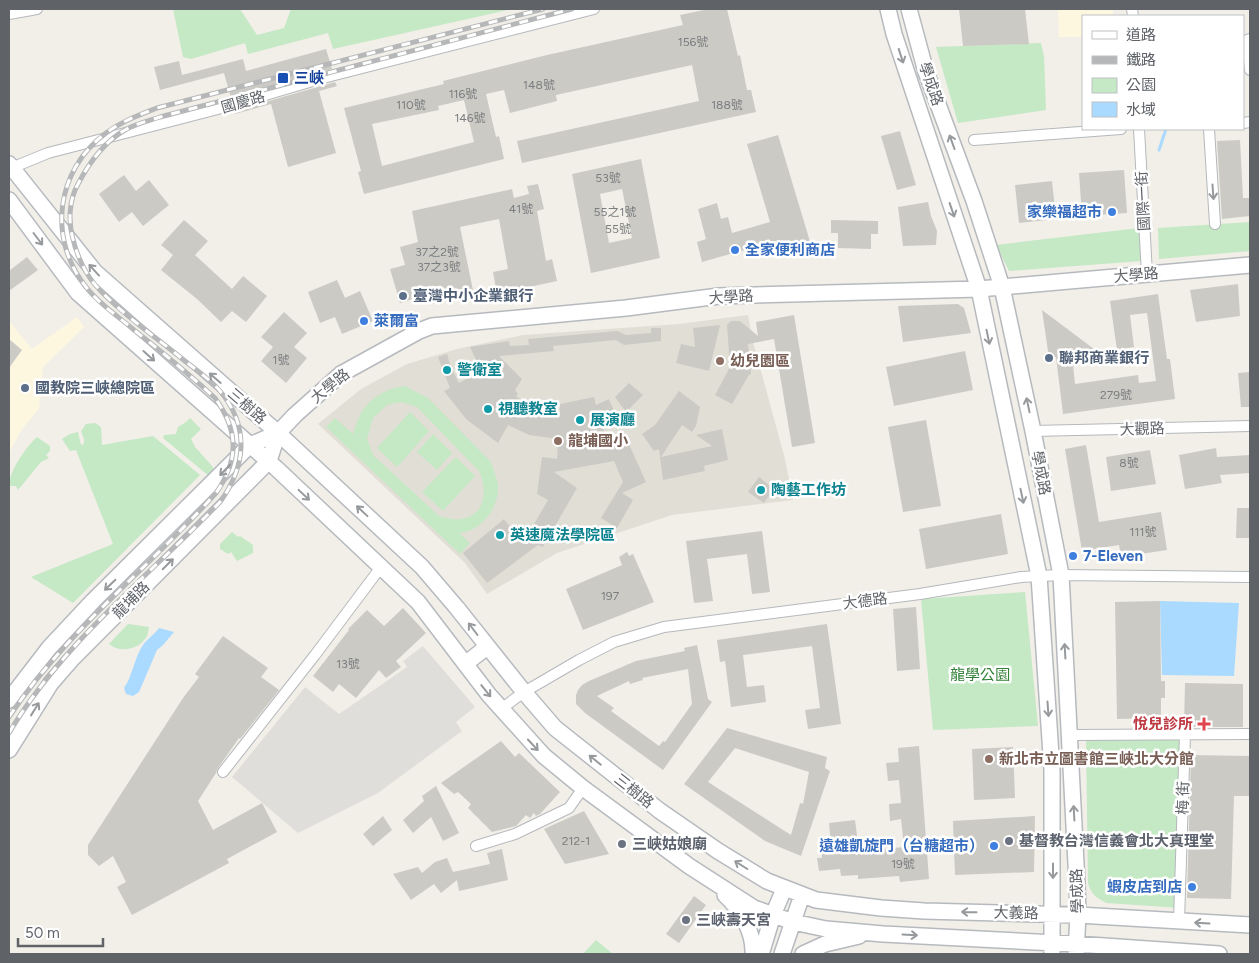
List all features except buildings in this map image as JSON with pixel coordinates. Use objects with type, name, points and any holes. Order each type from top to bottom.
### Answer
[{"type":"street","points":[[9,14],[37,9]]},
{"type":"street","name":"國慶路","points":[[10,166],[323,78],[594,9]]},
{"type":"street","name":"學成路","points":[[888,9],[894,34],[979,289],[1039,576],[1052,770],[1052,949]]},
{"type":"street","name":"學成路","points":[[909,9],[926,72],[974,201],[1002,287],[1034,432],[1061,575],[1078,915],[1076,949]]},
{"type":"street","points":[[1250,40],[1247,40],[1250,70]]},
{"type":"street","points":[[974,140],[1108,130]]},
{"type":"street","name":"國際一街","points":[[1139,130],[1147,274]]},
{"type":"street","points":[[1209,130],[1215,224]]},
{"type":"street","name":"三樹路","points":[[10,166],[95,272],[278,433],[422,567],[524,692],[556,728],[660,811],[718,851],[767,881],[784,889]]},
{"type":"street","name":"三樹路","points":[[9,200],[78,293],[269,462],[418,602],[465,664],[544,756],[583,788],[689,866],[754,908],[773,915]]},
{"type":"street","name":"大學路","points":[[269,462],[278,433],[341,374],[419,331],[432,326],[626,308],[719,296],[979,289],[1250,264]]},
{"type":"street","name":"大觀路","points":[[1034,432],[1250,426]]},
{"type":"street","name":"龍埔路","points":[[9,700],[49,648],[93,601],[250,445],[278,433]]},
{"type":"street","name":"龍埔路","points":[[9,750],[51,683],[71,660],[269,462]]},
{"type":"street","points":[[223,772],[381,567]]},
{"type":"street","name":"大德路","points":[[501,708],[524,692],[614,642],[664,627],[920,594],[1021,577],[1061,575],[1250,577]]},
{"type":"street","points":[[465,664],[487,647]]},
{"type":"street","name":"梅 街","points":[[1179,921],[1185,734]]},
{"type":"street","points":[[1070,735],[1250,734]]},
{"type":"street","points":[[476,846],[515,834],[569,808],[583,788]]},
{"type":"street","points":[[689,866],[735,905],[749,930],[753,954]]},
{"type":"street","points":[[761,954],[773,915],[784,889]]},
{"type":"street","name":"大義路","points":[[784,889],[826,901],[882,908],[1078,915],[1250,926]]},
{"type":"street","points":[[782,954],[802,895]]},
{"type":"street","name":"大義路","points":[[773,915],[793,922],[826,929],[1052,949],[1219,954]]},
{"type":"street","points":[[803,954],[825,944],[848,938],[883,934]]},
{"type":"shaded area","points":[[1058,9],[1113,10],[1113,15],[1082,15],[1082,37],[1059,37]]},
{"type":"shaded area","name":"龍埔國小","points":[[748,315],[752,338],[785,459],[793,500],[672,515],[557,553],[487,594],[465,563],[318,424],[361,389],[407,364],[457,349],[523,335],[679,324]]},
{"type":"shaded area","name":"國教院三峽總院區","points":[[77,317],[84,327],[43,367],[39,409],[22,429],[9,453],[9,321],[32,349]]},
{"type":"shaded area","points":[[423,646],[475,707],[456,722],[462,731],[378,793],[298,833],[232,777],[305,687],[339,714],[407,667],[403,661]]},
{"type":"green space","points":[[173,9],[240,9],[257,35],[284,28],[291,9],[512,9],[333,49],[328,33],[248,54],[245,43],[191,59],[183,57]]},
{"type":"green space","points":[[1041,43],[1044,56],[1046,110],[958,123],[936,47]]},
{"type":"green space","points":[[1250,222],[1250,251],[1159,259],[1158,228]]},
{"type":"green space","points":[[1139,228],[1142,261],[1009,271],[996,245]]},
{"type":"green space","points":[[405,386],[428,398],[491,462],[498,485],[496,502],[488,517],[482,523],[467,532],[459,533],[470,543],[460,554],[326,427],[335,418],[353,434],[360,415],[368,404],[385,391]],"holes":[[[401,402],[417,407],[479,471],[484,494],[478,510],[471,516],[462,519],[439,516],[373,455],[367,439],[373,418],[387,405]]]},
{"type":"green space","points":[[410,412],[429,431],[397,467],[377,448]]},
{"type":"green space","points":[[190,418],[201,429],[191,439],[195,447],[213,467],[209,476],[163,438],[164,435],[176,434],[178,427]]},
{"type":"green space","points":[[95,423],[101,427],[102,445],[153,436],[200,475],[73,603],[31,577],[113,544],[76,450],[70,451],[62,439],[78,432],[81,445],[84,444],[81,431],[86,424]]},
{"type":"green space","points":[[433,434],[452,453],[437,470],[417,452]]},
{"type":"green space","points":[[37,437],[50,446],[50,451],[46,455],[49,458],[41,462],[18,490],[16,486],[9,486],[12,473],[19,460]]},
{"type":"green space","points":[[456,457],[475,476],[443,511],[422,492]]},
{"type":"green space","points":[[232,532],[253,545],[253,553],[237,561],[231,552],[228,554],[220,549],[220,544]]},
{"type":"green space","name":"龍學公園","points":[[1025,592],[1038,726],[933,730],[921,599]]},
{"type":"green space","points":[[128,624],[149,627],[147,636],[142,643],[128,649],[118,649],[109,644]]},
{"type":"green space","points":[[1185,734],[1180,908],[1107,903],[1094,895],[1088,883],[1086,735]]},
{"type":"green space","points":[[596,940],[613,954],[583,954]]},
{"type":"water","points":[[1160,601],[1239,603],[1234,676],[1162,675]]},
{"type":"water","points":[[159,628],[174,632],[157,650],[139,692],[133,696],[126,694],[124,688],[130,678],[140,650]]},
{"type":"waterway","points":[[1159,150],[1166,130]]},
{"type":"railway","points":[[9,717],[56,656],[216,493],[224,481],[232,457],[232,434],[229,422],[215,398],[97,299],[86,287],[74,268],[66,247],[62,226],[63,206],[67,185],[76,166],[89,148],[118,125],[157,108],[543,9]]},
{"type":"railway","points":[[9,733],[31,700],[81,640],[220,502],[235,475],[241,447],[240,432],[236,418],[230,405],[216,386],[118,307],[94,284],[86,272],[71,232],[70,218],[75,190],[87,168],[110,141],[137,124],[572,9]]},
{"type":"place","name":"三峽","points":[[283,78]]},
{"type":"place","name":"家樂福超市","points":[[1112,212]]},
{"type":"place","name":"全家便利商店","points":[[735,250]]},
{"type":"place","name":"臺灣中小企業銀行","points":[[403,296]]},
{"type":"place","name":"萊爾富","points":[[364,321]]},
{"type":"place","name":"聯邦商業銀行","points":[[1049,358]]},
{"type":"place","name":"幼兒園區","points":[[720,361]]},
{"type":"place","name":"警衛室","points":[[447,370]]},
{"type":"place","name":"國教院三峽總院區","points":[[25,388]]},
{"type":"place","name":"視聽教室","points":[[488,409]]},
{"type":"place","name":"展演廳","points":[[580,420]]},
{"type":"place","name":"龍埔國小","points":[[558,441]]},
{"type":"place","name":"陶藝工作坊","points":[[761,490]]},
{"type":"place","name":"英速魔法學院區","points":[[500,535]]},
{"type":"place","name":"7-Eleven","points":[[1073,556]]},
{"type":"place","name":"悅兒診所","points":[[1204,724]]},
{"type":"place","name":"新北市立圖書館三峽北大分館","points":[[989,759]]},
{"type":"place","name":"基督教台灣信義會北大真理堂","points":[[1009,841]]},
{"type":"place","name":"三峽姑娘廟","points":[[622,844]]},
{"type":"place","name":"遠雄凱旋門（台糖超市）","points":[[994,846]]},
{"type":"place","name":"蝦皮店到店","points":[[1192,887]]},
{"type":"place","name":"三峽壽天宮","points":[[686,920]]}]
